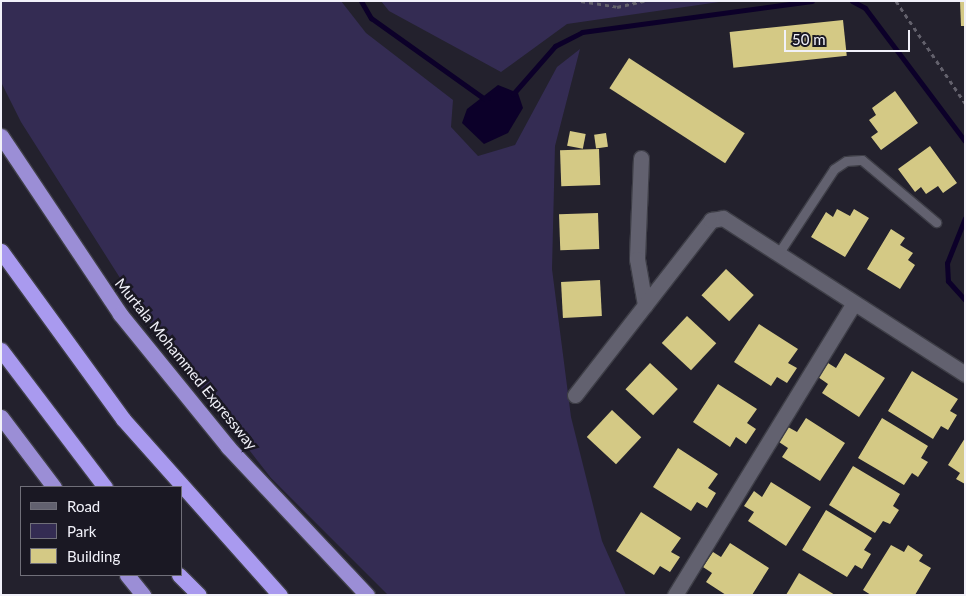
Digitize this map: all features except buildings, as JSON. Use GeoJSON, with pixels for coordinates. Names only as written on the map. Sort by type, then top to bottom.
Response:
{"type":"FeatureCollection","features":[{"type":"Feature","properties":{"kind":"highway","name":"Murtala Mohammed Expressway"},"geometry":{"type":"LineString","coordinates":[[1,136],[120,314],[228,446],[366,595]]}},
{"type":"Feature","properties":{"kind":"highway"},"geometry":{"type":"LineString","coordinates":[[1,251],[123,419],[280,595]]}},
{"type":"Feature","properties":{"kind":"highway"},"geometry":{"type":"LineString","coordinates":[[1,350],[104,486]]}},
{"type":"Feature","properties":{"kind":"highway"},"geometry":{"type":"LineString","coordinates":[[1,417],[53,486]]}},
{"type":"Feature","properties":{"kind":"highway"},"geometry":{"type":"LineString","coordinates":[[128,576],[144,595]]}},
{"type":"Feature","properties":{"kind":"highway"},"geometry":{"type":"LineString","coordinates":[[180,576],[199,595]]}},
{"type":"Feature","properties":{"kind":"street"},"geometry":{"type":"LineString","coordinates":[[641,158],[637,259],[645,305]]}},
{"type":"Feature","properties":{"kind":"street"},"geometry":{"type":"LineString","coordinates":[[575,395],[711,220],[723,218],[965,374]]}},
{"type":"Feature","properties":{"kind":"street"},"geometry":{"type":"LineString","coordinates":[[675,595],[854,303]]}},
{"type":"Feature","properties":{"kind":"lane"},"geometry":{"type":"LineString","coordinates":[[778,254],[834,169],[846,161],[862,160],[936,222]]}},
{"type":"Feature","properties":{"kind":"path"},"geometry":{"type":"LineString","coordinates":[[580,1],[617,6],[644,1]]}},
{"type":"Feature","properties":{"kind":"path"},"geometry":{"type":"LineString","coordinates":[[896,1],[965,103]]}},
{"type":"Feature","properties":{"kind":"green space"},"geometry":{"type":"Polygon","coordinates":[[[1,1],[341,1],[366,33],[453,100],[451,127],[478,156],[515,145],[557,67],[580,49],[555,146],[552,269],[571,417],[602,541],[626,595],[388,595],[271,478],[141,311],[21,122],[1,82],[1,1]]]}},
{"type":"Feature","properties":{"kind":"green space"},"geometry":{"type":"Polygon","coordinates":[[[381,1],[726,1],[567,24],[501,72],[389,11],[381,1]]]}},
{"type":"Feature","properties":{"kind":"shaded area"},"geometry":{"type":"Polygon","coordinates":[[[498,85],[518,93],[523,108],[508,133],[484,144],[462,123],[467,109],[498,85]]]}},
{"type":"Feature","properties":{"kind":"waterway"},"geometry":{"type":"LineString","coordinates":[[361,1],[371,18],[483,98],[488,98]]}},
{"type":"Feature","properties":{"kind":"waterway"},"geometry":{"type":"LineString","coordinates":[[513,94],[555,46],[582,32],[812,1]]}},
{"type":"Feature","properties":{"kind":"waterway"},"geometry":{"type":"LineString","coordinates":[[852,1],[865,8],[965,141]]}},
{"type":"Feature","properties":{"kind":"waterway"},"geometry":{"type":"LineString","coordinates":[[965,218],[947,263],[948,281],[965,300]]}}]}
